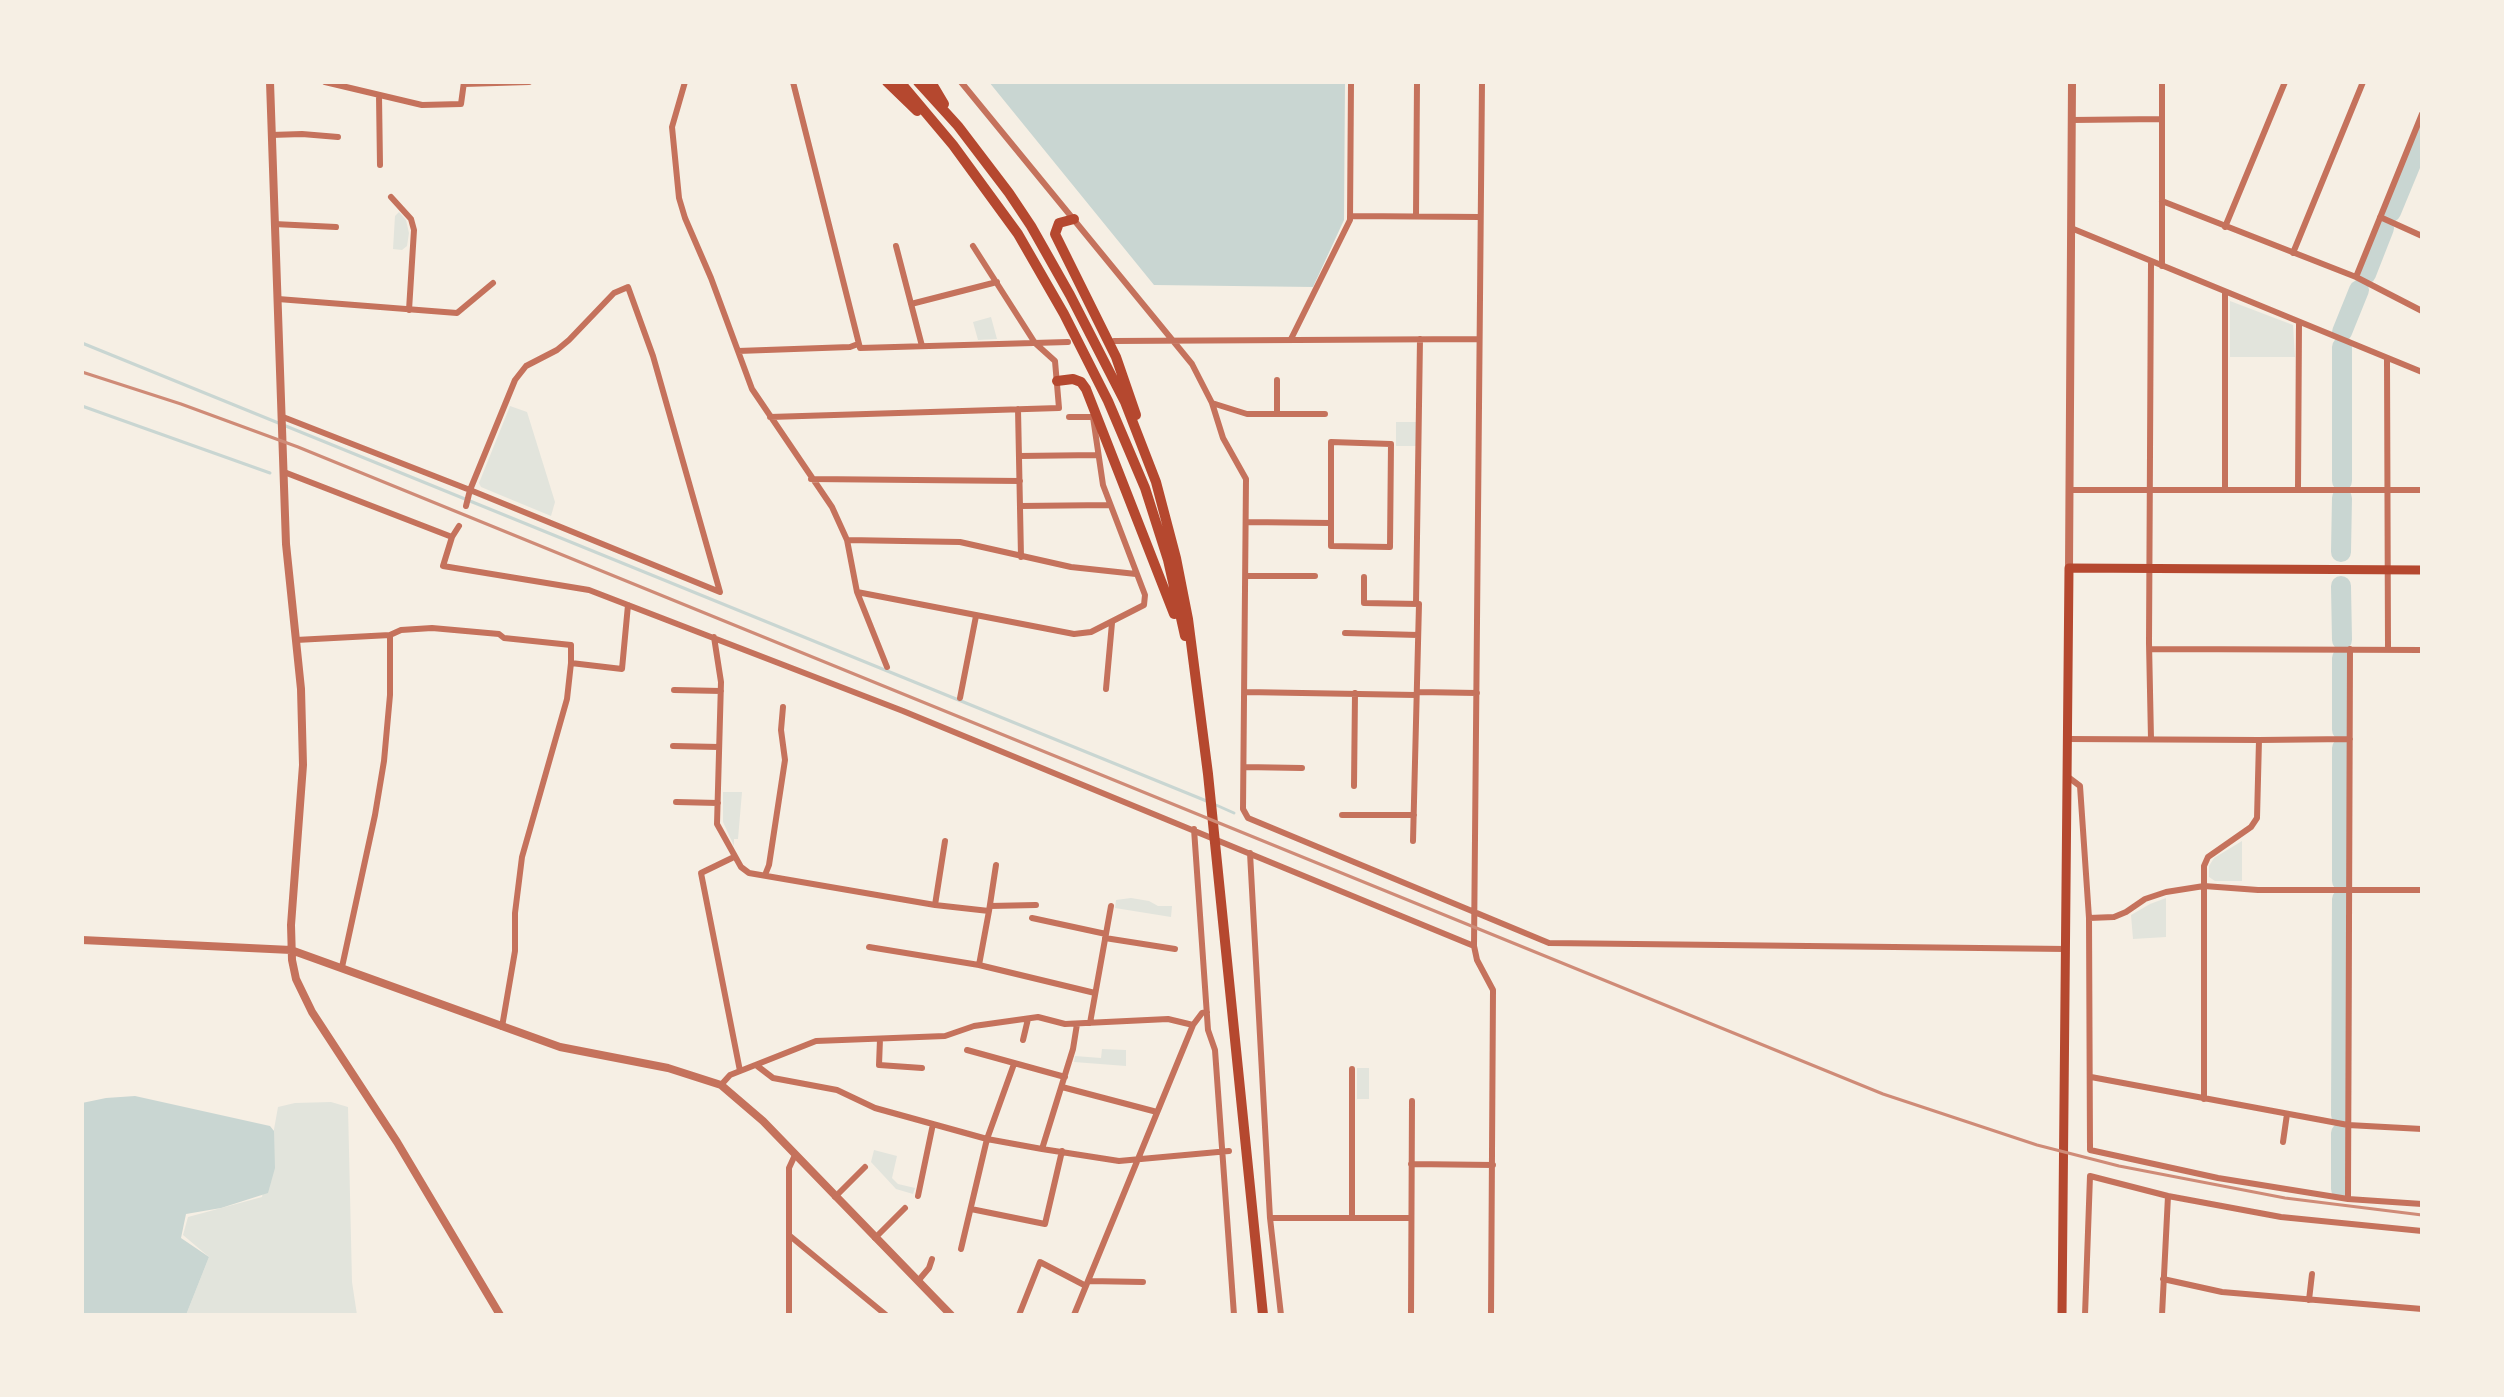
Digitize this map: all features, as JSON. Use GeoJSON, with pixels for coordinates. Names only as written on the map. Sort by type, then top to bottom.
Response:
{"type":"FeatureCollection","features":[{"type":"Feature","properties":{"kind":"highway"},"geometry":{"type":"LineString","coordinates":[[887,82],[953,145]]}},
{"type":"Feature","properties":{"kind":"highway"},"geometry":{"type":"LineString","coordinates":[[900,82],[953,145],[1018,234],[1108,401],[1145,488],[1168,560],[1198,700]]}},
{"type":"Feature","properties":{"kind":"highway"},"geometry":{"type":"LineString","coordinates":[[918,82],[958,126],[1009,193],[1055,268],[1125,402],[1148,463]]}},
{"type":"Feature","properties":{"kind":"highway"},"geometry":{"type":"LineString","coordinates":[[931,82],[958,126]]}},
{"type":"Feature","properties":{"kind":"highway"},"geometry":{"type":"LineString","coordinates":[[1074,219],[1059,223],[1055,234],[1116,357],[1132,402],[1176,558],[1188,619],[1217,852],[1263,1315]]}},
{"type":"Feature","properties":{"kind":"highway"},"geometry":{"type":"LineString","coordinates":[[1057,381],[1073,379],[1081,382],[1086,389],[1187,645]]}},
{"type":"Feature","properties":{"kind":"main road"},"geometry":{"type":"LineString","coordinates":[[2062,1315],[2069,568],[2422,570]]}},
{"type":"Feature","properties":{"kind":"street"},"geometry":{"type":"LineString","coordinates":[[270,82],[286,544],[301,689],[303,765],[291,950],[296,979],[312,1012],[397,1142],[500,1315]]}},
{"type":"Feature","properties":{"kind":"street"},"geometry":{"type":"LineString","coordinates":[[325,82],[422,105],[461,104],[464,83],[529,82]]}},
{"type":"Feature","properties":{"kind":"street"},"geometry":{"type":"LineString","coordinates":[[685,82],[672,127],[679,198],[752,389],[832,507],[847,540],[857,592],[887,667]]}},
{"type":"Feature","properties":{"kind":"street"},"geometry":{"type":"LineString","coordinates":[[793,82],[860,348],[1068,342]]}},
{"type":"Feature","properties":{"kind":"street"},"geometry":{"type":"LineString","coordinates":[[961,82],[1192,364],[1212,403],[1223,438],[1246,479],[1243,809],[1248,818],[1549,943],[2066,949]]}},
{"type":"Feature","properties":{"kind":"street"},"geometry":{"type":"LineString","coordinates":[[1291,339],[1350,216],[1351,82]]}},
{"type":"Feature","properties":{"kind":"street"},"geometry":{"type":"LineString","coordinates":[[1416,216],[1417,82]]}},
{"type":"Feature","properties":{"kind":"street"},"geometry":{"type":"LineString","coordinates":[[1482,82],[1474,946],[1477,960],[1493,990],[1491,1315]]}},
{"type":"Feature","properties":{"kind":"street"},"geometry":{"type":"LineString","coordinates":[[2069,568],[2072,82]]}},
{"type":"Feature","properties":{"kind":"street"},"geometry":{"type":"LineString","coordinates":[[2162,82],[2162,266]]}},
{"type":"Feature","properties":{"kind":"street"},"geometry":{"type":"LineString","coordinates":[[2225,227],[2285,82]]}},
{"type":"Feature","properties":{"kind":"street"},"geometry":{"type":"LineString","coordinates":[[2293,253],[2363,82]]}},
{"type":"Feature","properties":{"kind":"street"},"geometry":{"type":"LineString","coordinates":[[379,96],[380,165]]}},
{"type":"Feature","properties":{"kind":"street"},"geometry":{"type":"LineString","coordinates":[[2356,277],[2422,114]]}},
{"type":"Feature","properties":{"kind":"street"},"geometry":{"type":"LineString","coordinates":[[2072,120],[2162,119]]}},
{"type":"Feature","properties":{"kind":"street"},"geometry":{"type":"LineString","coordinates":[[271,135],[338,137]]}},
{"type":"Feature","properties":{"kind":"street"},"geometry":{"type":"LineString","coordinates":[[391,197],[411,219],[414,230],[409,310]]}},
{"type":"Feature","properties":{"kind":"street"},"geometry":{"type":"LineString","coordinates":[[2162,201],[2356,277],[2422,311]]}},
{"type":"Feature","properties":{"kind":"street"},"geometry":{"type":"LineString","coordinates":[[1350,216],[1480,217]]}},
{"type":"Feature","properties":{"kind":"street"},"geometry":{"type":"LineString","coordinates":[[2380,217],[2422,236]]}},
{"type":"Feature","properties":{"kind":"street"},"geometry":{"type":"LineString","coordinates":[[274,224],[336,227]]}},
{"type":"Feature","properties":{"kind":"street"},"geometry":{"type":"LineString","coordinates":[[2071,228],[2422,372]]}},
{"type":"Feature","properties":{"kind":"street"},"geometry":{"type":"LineString","coordinates":[[896,246],[922,346]]}},
{"type":"Feature","properties":{"kind":"street"},"geometry":{"type":"LineString","coordinates":[[770,417],[1059,408],[1055,361],[1035,343],[973,246]]}},
{"type":"Feature","properties":{"kind":"street"},"geometry":{"type":"LineString","coordinates":[[2151,262],[2151,739]]}},
{"type":"Feature","properties":{"kind":"street"},"geometry":{"type":"LineString","coordinates":[[911,304],[997,282]]}},
{"type":"Feature","properties":{"kind":"street"},"geometry":{"type":"LineString","coordinates":[[278,299],[457,313],[493,283]]}},
{"type":"Feature","properties":{"kind":"street"},"geometry":{"type":"LineString","coordinates":[[283,422],[470,493],[720,592],[653,356],[628,287],[614,293],[569,340],[526,366],[515,380],[470,493],[466,505]]}},
{"type":"Feature","properties":{"kind":"street"},"geometry":{"type":"LineString","coordinates":[[2225,292],[2225,489]]}},
{"type":"Feature","properties":{"kind":"street"},"geometry":{"type":"LineString","coordinates":[[2298,489],[2299,322]]}},
{"type":"Feature","properties":{"kind":"street"},"geometry":{"type":"LineString","coordinates":[[1416,604],[1420,339]]}},
{"type":"Feature","properties":{"kind":"street"},"geometry":{"type":"LineString","coordinates":[[1114,341],[1479,339]]}},
{"type":"Feature","properties":{"kind":"street"},"geometry":{"type":"LineString","coordinates":[[738,351],[850,347],[858,344]]}},
{"type":"Feature","properties":{"kind":"street"},"geometry":{"type":"LineString","coordinates":[[2387,358],[2388,649]]}},
{"type":"Feature","properties":{"kind":"street"},"geometry":{"type":"LineString","coordinates":[[1277,380],[1277,414]]}},
{"type":"Feature","properties":{"kind":"street"},"geometry":{"type":"LineString","coordinates":[[1212,403],[1247,414],[1325,414]]}},
{"type":"Feature","properties":{"kind":"street"},"geometry":{"type":"LineString","coordinates":[[1018,409],[1021,557]]}},
{"type":"Feature","properties":{"kind":"street"},"geometry":{"type":"LineString","coordinates":[[857,592],[1074,634],[1091,632],[1144,605],[1145,595],[1103,485],[1093,417],[1069,417]]}},
{"type":"Feature","properties":{"kind":"street"},"geometry":{"type":"LineString","coordinates":[[1331,442],[1391,444],[1390,547],[1331,546],[1331,523],[1331,442]]}},
{"type":"Feature","properties":{"kind":"street"},"geometry":{"type":"LineString","coordinates":[[1019,456],[1098,455]]}},
{"type":"Feature","properties":{"kind":"street"},"geometry":{"type":"LineString","coordinates":[[284,472],[452,537]]}},
{"type":"Feature","properties":{"kind":"street"},"geometry":{"type":"LineString","coordinates":[[811,479],[1020,481]]}},
{"type":"Feature","properties":{"kind":"street"},"geometry":{"type":"LineString","coordinates":[[2069,490],[2422,490]]}},
{"type":"Feature","properties":{"kind":"street"},"geometry":{"type":"LineString","coordinates":[[1020,506],[1110,505]]}},
{"type":"Feature","properties":{"kind":"street"},"geometry":{"type":"LineString","coordinates":[[1246,522],[1331,523]]}},
{"type":"Feature","properties":{"kind":"street"},"geometry":{"type":"LineString","coordinates":[[459,526],[452,537],[443,566],[589,590],[1194,829],[1474,946]]}},
{"type":"Feature","properties":{"kind":"street"},"geometry":{"type":"LineString","coordinates":[[847,540],[960,542],[1071,567],[1136,574]]}},
{"type":"Feature","properties":{"kind":"street"},"geometry":{"type":"LineString","coordinates":[[1247,576],[1315,576]]}},
{"type":"Feature","properties":{"kind":"street"},"geometry":{"type":"LineString","coordinates":[[1364,577],[1364,603],[1419,604],[1413,841]]}},
{"type":"Feature","properties":{"kind":"street"},"geometry":{"type":"LineString","coordinates":[[571,663],[622,669],[628,605]]}},
{"type":"Feature","properties":{"kind":"street"},"geometry":{"type":"LineString","coordinates":[[960,698],[976,616]]}},
{"type":"Feature","properties":{"kind":"street"},"geometry":{"type":"LineString","coordinates":[[1106,689],[1112,623]]}},
{"type":"Feature","properties":{"kind":"street"},"geometry":{"type":"LineString","coordinates":[[296,640],[390,635],[401,630],[432,628],[571,645],[567,699],[522,857],[515,913],[515,951],[502,1027]]}},
{"type":"Feature","properties":{"kind":"street"},"geometry":{"type":"LineString","coordinates":[[1345,633],[1418,635]]}},
{"type":"Feature","properties":{"kind":"street"},"geometry":{"type":"LineString","coordinates":[[342,967],[384,761],[390,695],[390,635]]}},
{"type":"Feature","properties":{"kind":"street"},"geometry":{"type":"LineString","coordinates":[[714,637],[721,691],[717,824],[734,857],[749,873],[935,905],[990,909],[1036,905]]}},
{"type":"Feature","properties":{"kind":"street"},"geometry":{"type":"LineString","coordinates":[[2151,649],[2422,650]]}},
{"type":"Feature","properties":{"kind":"street"},"geometry":{"type":"LineString","coordinates":[[2348,1199],[2350,649]]}},
{"type":"Feature","properties":{"kind":"street"},"geometry":{"type":"LineString","coordinates":[[674,690],[721,691]]}},
{"type":"Feature","properties":{"kind":"street"},"geometry":{"type":"LineString","coordinates":[[1245,692],[1477,693]]}},
{"type":"Feature","properties":{"kind":"street"},"geometry":{"type":"LineString","coordinates":[[1354,786],[1355,693]]}},
{"type":"Feature","properties":{"kind":"street"},"geometry":{"type":"LineString","coordinates":[[765,875],[785,760],[781,730],[783,707]]}},
{"type":"Feature","properties":{"kind":"street"},"geometry":{"type":"LineString","coordinates":[[2067,739],[2350,739]]}},
{"type":"Feature","properties":{"kind":"street"},"geometry":{"type":"LineString","coordinates":[[2204,1099],[2204,866],[2208,857],[2251,827],[2257,818],[2259,740]]}},
{"type":"Feature","properties":{"kind":"street"},"geometry":{"type":"LineString","coordinates":[[673,746],[719,747]]}},
{"type":"Feature","properties":{"kind":"street"},"geometry":{"type":"LineString","coordinates":[[1244,767],[1302,768]]}},
{"type":"Feature","properties":{"kind":"street"},"geometry":{"type":"LineString","coordinates":[[2066,776],[2080,786],[2089,918],[2090,1150],[2218,1178],[2348,1199],[2422,1204]]}},
{"type":"Feature","properties":{"kind":"street"},"geometry":{"type":"LineString","coordinates":[[676,802],[718,803]]}},
{"type":"Feature","properties":{"kind":"street"},"geometry":{"type":"LineString","coordinates":[[1342,815],[1414,815]]}},
{"type":"Feature","properties":{"kind":"street"},"geometry":{"type":"LineString","coordinates":[[1194,829],[1208,1030],[1215,1050],[1225,1151],[1234,1315]]}},
{"type":"Feature","properties":{"kind":"street"},"geometry":{"type":"LineString","coordinates":[[935,905],[945,841]]}},
{"type":"Feature","properties":{"kind":"street"},"geometry":{"type":"LineString","coordinates":[[1250,853],[1264,1148],[1281,1315]]}},
{"type":"Feature","properties":{"kind":"street"},"geometry":{"type":"LineString","coordinates":[[734,857],[701,873],[740,1071]]}},
{"type":"Feature","properties":{"kind":"street"},"geometry":{"type":"LineString","coordinates":[[979,965],[996,865]]}},
{"type":"Feature","properties":{"kind":"street"},"geometry":{"type":"LineString","coordinates":[[2089,918],[2114,917],[2145,899],[2204,886],[2258,890],[2422,890]]}},
{"type":"Feature","properties":{"kind":"street"},"geometry":{"type":"LineString","coordinates":[[1090,1023],[1111,906]]}},
{"type":"Feature","properties":{"kind":"street"},"geometry":{"type":"LineString","coordinates":[[1032,918],[1175,949]]}},
{"type":"Feature","properties":{"kind":"street"},"geometry":{"type":"LineString","coordinates":[[82,940],[291,950],[560,1047],[668,1068],[721,1085],[763,1121],[949,1314]]}},
{"type":"Feature","properties":{"kind":"street"},"geometry":{"type":"LineString","coordinates":[[869,947],[979,965],[1095,993]]}},
{"type":"Feature","properties":{"kind":"street"},"geometry":{"type":"LineString","coordinates":[[1074,1315],[1193,1025],[1202,1013],[1207,1012]]}},
{"type":"Feature","properties":{"kind":"street"},"geometry":{"type":"LineString","coordinates":[[721,1085],[730,1075],[816,1041],[945,1036],[974,1026],[1038,1017],[1077,1024],[1168,1019],[1193,1025]]}},
{"type":"Feature","properties":{"kind":"street"},"geometry":{"type":"LineString","coordinates":[[1023,1040],[1028,1019]]}},
{"type":"Feature","properties":{"kind":"street"},"geometry":{"type":"LineString","coordinates":[[1042,1149],[1065,1077],[1077,1024]]}},
{"type":"Feature","properties":{"kind":"street"},"geometry":{"type":"LineString","coordinates":[[880,1039],[879,1065],[922,1068]]}},
{"type":"Feature","properties":{"kind":"street"},"geometry":{"type":"LineString","coordinates":[[967,1050],[1065,1077]]}},
{"type":"Feature","properties":{"kind":"street"},"geometry":{"type":"LineString","coordinates":[[961,1249],[987,1139],[1014,1064]]}},
{"type":"Feature","properties":{"kind":"street"},"geometry":{"type":"LineString","coordinates":[[756,1065],[773,1078],[837,1090],[875,1108],[987,1139],[1119,1161],[1225,1151]]}},
{"type":"Feature","properties":{"kind":"street"},"geometry":{"type":"LineString","coordinates":[[1352,1069],[1352,1217]]}},
{"type":"Feature","properties":{"kind":"street"},"geometry":{"type":"LineString","coordinates":[[2091,1077],[2348,1125],[2422,1129]]}},
{"type":"Feature","properties":{"kind":"street"},"geometry":{"type":"LineString","coordinates":[[1062,1087],[1157,1112]]}},
{"type":"Feature","properties":{"kind":"street"},"geometry":{"type":"LineString","coordinates":[[1411,1315],[1412,1101]]}},
{"type":"Feature","properties":{"kind":"street"},"geometry":{"type":"LineString","coordinates":[[2283,1142],[2287,1114]]}},
{"type":"Feature","properties":{"kind":"street"},"geometry":{"type":"LineString","coordinates":[[918,1196],[933,1124]]}},
{"type":"Feature","properties":{"kind":"street"},"geometry":{"type":"LineString","coordinates":[[971,1209],[1045,1224],[1062,1151]]}},
{"type":"Feature","properties":{"kind":"street"},"geometry":{"type":"LineString","coordinates":[[789,1315],[789,1168],[795,1155]]}},
{"type":"Feature","properties":{"kind":"street"},"geometry":{"type":"LineString","coordinates":[[1411,1164],[1493,1165]]}},
{"type":"Feature","properties":{"kind":"street"},"geometry":{"type":"LineString","coordinates":[[835,1197],[865,1167]]}},
{"type":"Feature","properties":{"kind":"street"},"geometry":{"type":"LineString","coordinates":[[2085,1315],[2090,1176],[2168,1196],[2281,1217],[2422,1231]]}},
{"type":"Feature","properties":{"kind":"street"},"geometry":{"type":"LineString","coordinates":[[2162,1315],[2168,1196]]}},
{"type":"Feature","properties":{"kind":"street"},"geometry":{"type":"LineString","coordinates":[[875,1238],[905,1208]]}},
{"type":"Feature","properties":{"kind":"street"},"geometry":{"type":"LineString","coordinates":[[1270,1218],[1410,1218]]}},
{"type":"Feature","properties":{"kind":"street"},"geometry":{"type":"LineString","coordinates":[[790,1236],[886,1315]]}},
{"type":"Feature","properties":{"kind":"street"},"geometry":{"type":"LineString","coordinates":[[918,1281],[932,1259]]}},
{"type":"Feature","properties":{"kind":"street"},"geometry":{"type":"LineString","coordinates":[[1019,1315],[1040,1262],[1088,1283],[1143,1282]]}},
{"type":"Feature","properties":{"kind":"street"},"geometry":{"type":"LineString","coordinates":[[2309,1300],[2312,1274]]}},
{"type":"Feature","properties":{"kind":"street"},"geometry":{"type":"LineString","coordinates":[[2163,1279],[2222,1292],[2422,1309]]}},
{"type":"Feature","properties":{"kind":"shaded area"},"geometry":{"type":"Polygon","coordinates":[[[989,82],[1345,82],[1344,220],[1313,287],[1154,285],[989,82]]]}},
{"type":"Feature","properties":{"kind":"shaded area"},"geometry":{"type":"Polygon","coordinates":[[[399,212],[406,220],[409,233],[407,246],[402,250],[393,249],[395,216],[399,212]]]}},
{"type":"Feature","properties":{"kind":"shaded area"},"geometry":{"type":"Polygon","coordinates":[[[2230,301],[2293,325],[2295,357],[2230,357],[2230,301]]]}},
{"type":"Feature","properties":{"kind":"shaded area"},"geometry":{"type":"Polygon","coordinates":[[[991,317],[997,339],[978,340],[973,322],[991,317]]]}},
{"type":"Feature","properties":{"kind":"shaded area"},"geometry":{"type":"Polygon","coordinates":[[[510,406],[527,412],[555,502],[551,516],[481,487],[479,483],[510,406]]]}},
{"type":"Feature","properties":{"kind":"shaded area"},"geometry":{"type":"Polygon","coordinates":[[[1396,422],[1417,422],[1416,446],[1396,446],[1396,422]]]}},
{"type":"Feature","properties":{"kind":"shaded area"},"geometry":{"type":"Polygon","coordinates":[[[723,792],[742,792],[738,839],[734,839],[734,846],[723,822],[723,792]]]}},
{"type":"Feature","properties":{"kind":"shaded area"},"geometry":{"type":"Polygon","coordinates":[[[2242,841],[2242,881],[2215,881],[2209,877],[2209,866],[2214,858],[2242,841]]]}},
{"type":"Feature","properties":{"kind":"shaded area"},"geometry":{"type":"Polygon","coordinates":[[[1131,898],[1158,906],[1172,906],[1171,917],[1115,908],[1116,900],[1131,898]]]}},
{"type":"Feature","properties":{"kind":"shaded area"},"geometry":{"type":"Polygon","coordinates":[[[2166,898],[2166,937],[2133,939],[2131,915],[2166,898]]]}},
{"type":"Feature","properties":{"kind":"shaded area"},"geometry":{"type":"Polygon","coordinates":[[[1102,1049],[1126,1050],[1126,1066],[1074,1062],[1075,1056],[1101,1058],[1102,1049]]]}},
{"type":"Feature","properties":{"kind":"shaded area"},"geometry":{"type":"Polygon","coordinates":[[[1357,1068],[1369,1068],[1369,1099],[1357,1099],[1357,1068]]]}},
{"type":"Feature","properties":{"kind":"shaded area"},"geometry":{"type":"Polygon","coordinates":[[[135,1096],[270,1126],[274,1131],[275,1168],[268,1193],[221,1208],[186,1214],[181,1238],[209,1257],[186,1315],[82,1315],[82,1103],[135,1096]]]}},
{"type":"Feature","properties":{"kind":"shaded area"},"geometry":{"type":"Polygon","coordinates":[[[331,1102],[348,1107],[352,1282],[357,1315],[186,1315],[209,1257],[183,1235],[188,1217],[262,1197],[278,1107],[331,1102]]]}},
{"type":"Feature","properties":{"kind":"shaded area"},"geometry":{"type":"Polygon","coordinates":[[[874,1150],[897,1156],[892,1178],[898,1184],[915,1188],[913,1194],[896,1189],[871,1162],[874,1150]]]}},
{"type":"Feature","properties":{"kind":"waterway"},"geometry":{"type":"LineString","coordinates":[[2391,212],[2422,137]]}},
{"type":"Feature","properties":{"kind":"waterway"},"geometry":{"type":"LineString","coordinates":[[2366,274],[2384,228]]}},
{"type":"Feature","properties":{"kind":"waterway"},"geometry":{"type":"LineString","coordinates":[[2342,332],[2359,290]]}},
{"type":"Feature","properties":{"kind":"waterway"},"geometry":{"type":"LineString","coordinates":[[82,343],[1209,802]]}},
{"type":"Feature","properties":{"kind":"waterway"},"geometry":{"type":"LineString","coordinates":[[2342,347],[2342,481]]}},
{"type":"Feature","properties":{"kind":"waterway"},"geometry":{"type":"LineString","coordinates":[[82,406],[270,473]]}},
{"type":"Feature","properties":{"kind":"waterway"},"geometry":{"type":"LineString","coordinates":[[2341,552],[2342,498]]}},
{"type":"Feature","properties":{"kind":"waterway"},"geometry":{"type":"LineString","coordinates":[[2341,586],[2342,640]]}},
{"type":"Feature","properties":{"kind":"waterway"},"geometry":{"type":"LineString","coordinates":[[2342,658],[2342,730]]}},
{"type":"Feature","properties":{"kind":"waterway"},"geometry":{"type":"LineString","coordinates":[[2342,748],[2342,881]]}},
{"type":"Feature","properties":{"kind":"waterway"},"geometry":{"type":"LineString","coordinates":[[1216,805],[1234,813]]}},
{"type":"Feature","properties":{"kind":"waterway"},"geometry":{"type":"LineString","coordinates":[[2341,1115],[2342,899]]}},
{"type":"Feature","properties":{"kind":"waterway"},"geometry":{"type":"LineString","coordinates":[[2341,1133],[2341,1189]]}},
{"type":"Feature","properties":{"kind":"railway"},"geometry":{"type":"LineString","coordinates":[[82,372],[298,447],[1883,1094],[2037,1145],[2119,1166],[2285,1198],[2422,1215]]}}]}
